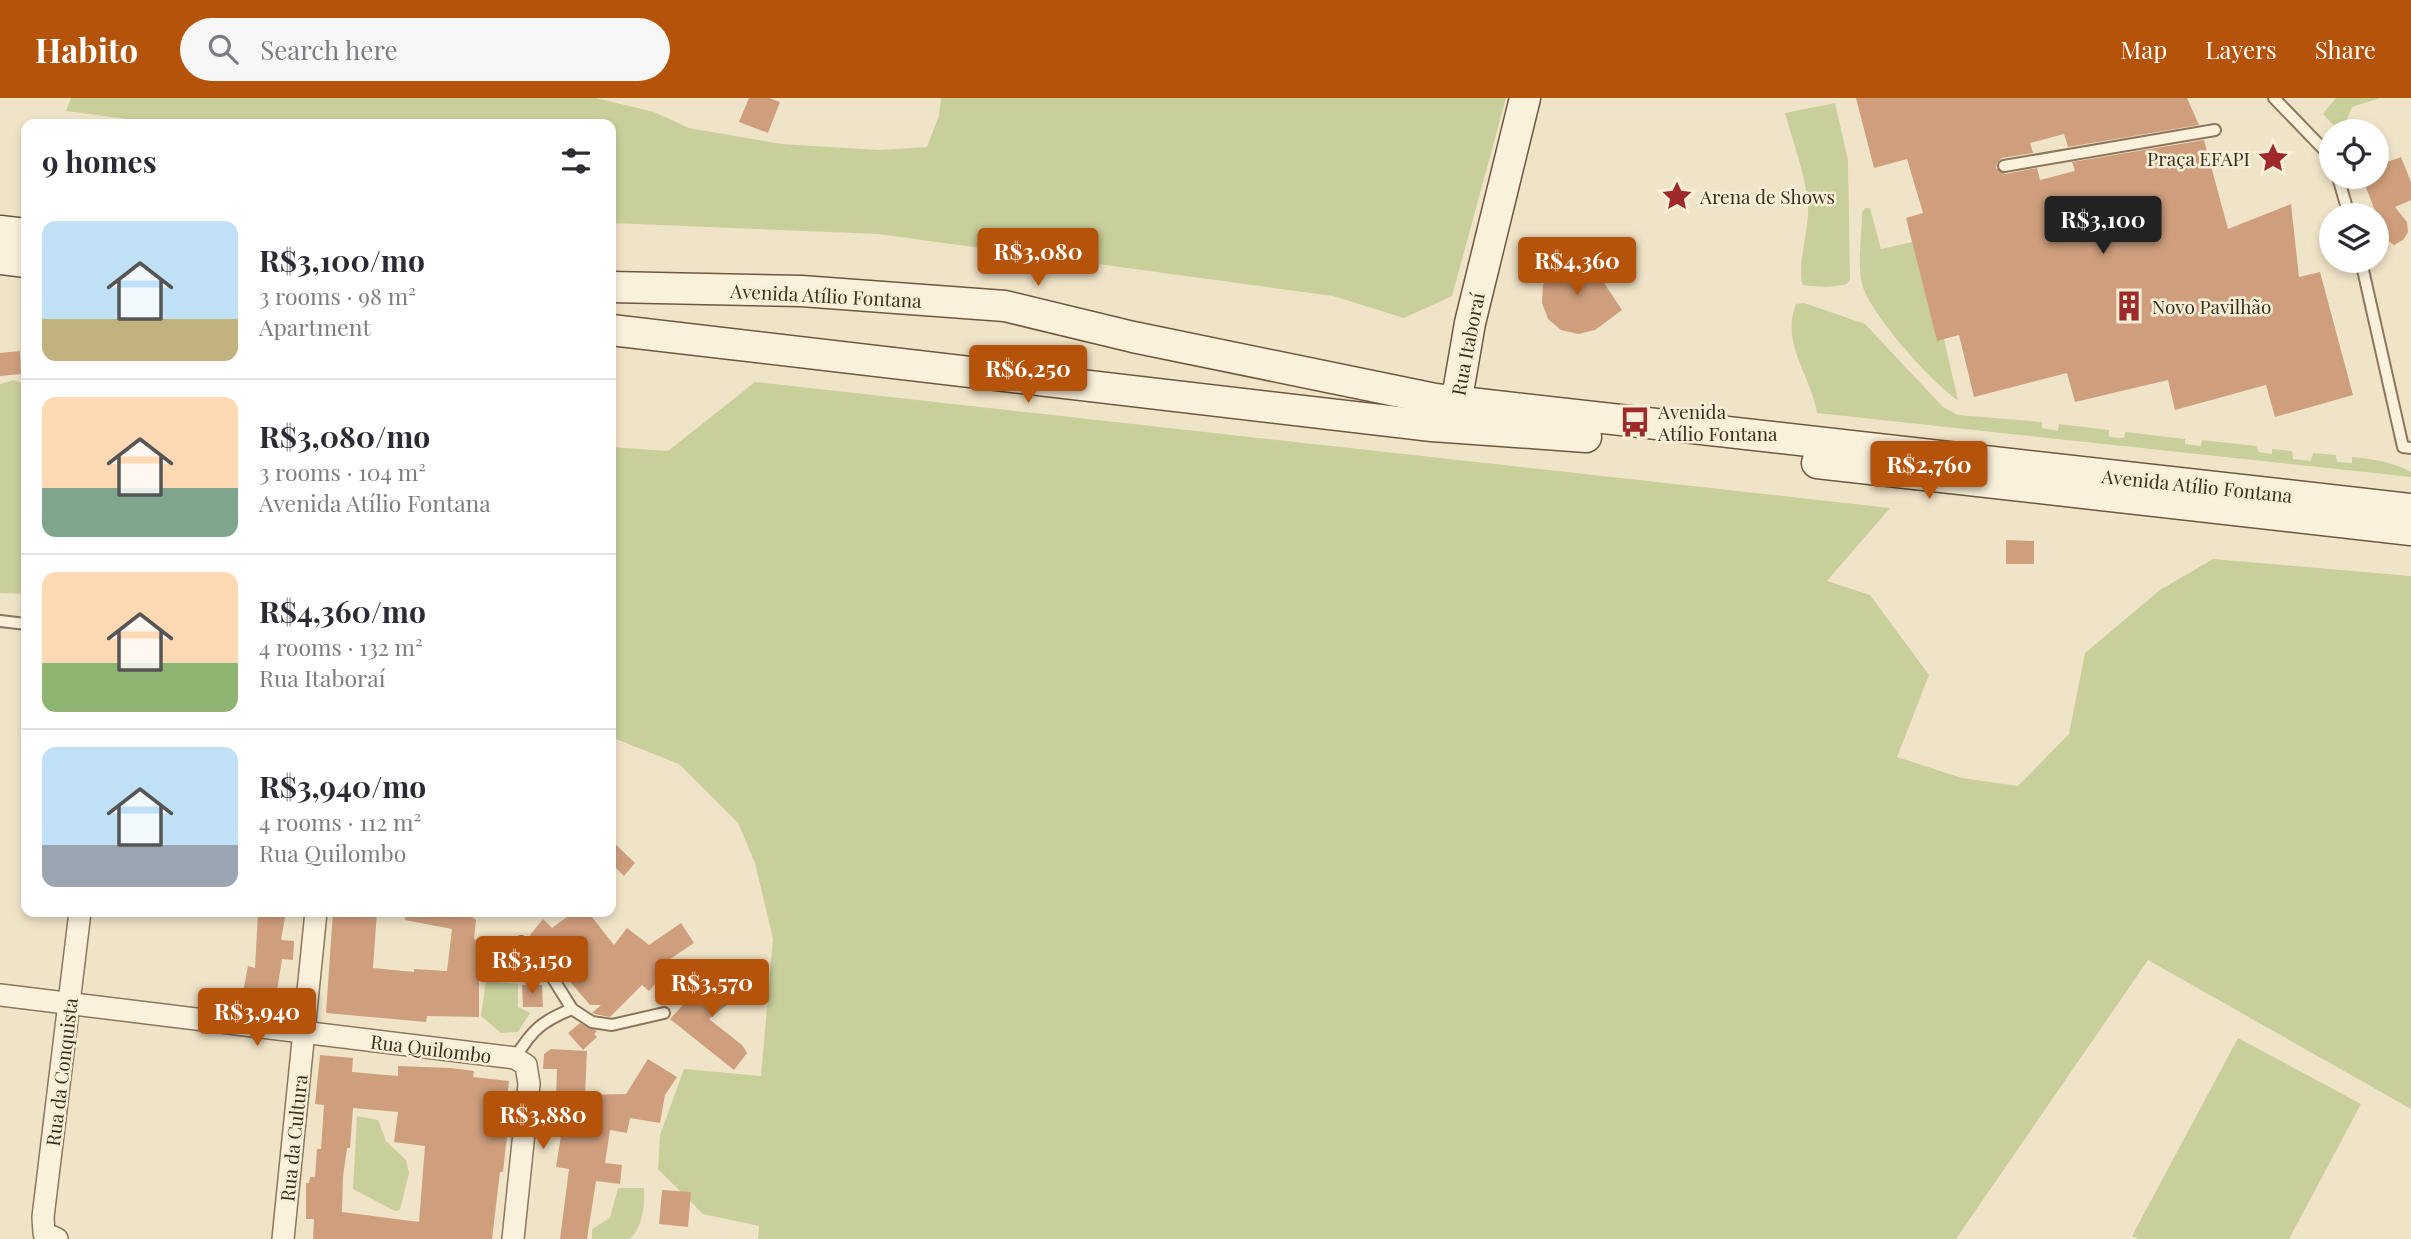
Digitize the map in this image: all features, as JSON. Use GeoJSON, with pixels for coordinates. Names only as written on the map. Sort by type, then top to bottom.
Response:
{"type":"FeatureCollection","features":[{"type":"Feature","properties":{"kind":"main road","name":"Rua Itaboraí"},"geometry":{"type":"LineString","coordinates":[[1454,414],[1470,323],[1525,98]]}},
{"type":"Feature","properties":{"kind":"main road"},"geometry":{"type":"LineString","coordinates":[[0,230],[21,233]]}},
{"type":"Feature","properties":{"kind":"main road"},"geometry":{"type":"LineString","coordinates":[[0,259],[21,261]]}},
{"type":"Feature","properties":{"kind":"main road","name":"Avenida Atílio Fontana"},"geometry":{"type":"LineString","coordinates":[[616,287],[801,291],[1006,306],[1146,340],[1435,399],[1454,414],[1552,433],[2411,530]]}},
{"type":"Feature","properties":{"kind":"main road","name":"Avenida Atílio Fontana"},"geometry":{"type":"LineString","coordinates":[[616,330],[2411,509]]}},
{"type":"Feature","properties":{"kind":"street","name":"Rua da Conquista"},"geometry":{"type":"LineString","coordinates":[[51,1236],[43,1217],[79,917]]}},
{"type":"Feature","properties":{"kind":"street","name":"Rua da Cultura"},"geometry":{"type":"LineString","coordinates":[[283,1239],[315,917]]}},
{"type":"Feature","properties":{"kind":"street","name":"Rua Quilombo"},"geometry":{"type":"LineString","coordinates":[[0,995],[521,1061]]}},
{"type":"Feature","properties":{"kind":"street"},"geometry":{"type":"LineString","coordinates":[[513,1239],[529,1084],[521,1061]]}},
{"type":"Feature","properties":{"kind":"lane"},"geometry":{"type":"LineString","coordinates":[[2274,98],[2319,145]]}},
{"type":"Feature","properties":{"kind":"lane"},"geometry":{"type":"LineString","coordinates":[[2004,166],[2215,130]]}},
{"type":"Feature","properties":{"kind":"lane"},"geometry":{"type":"LineString","coordinates":[[2364,273],[2403,447],[2411,448]]}},
{"type":"Feature","properties":{"kind":"lane"},"geometry":{"type":"LineString","coordinates":[[0,621],[21,623]]}},
{"type":"Feature","properties":{"kind":"lane"},"geometry":{"type":"LineString","coordinates":[[521,942],[549,972],[572,1009],[592,1022],[612,1025],[664,1013]]}},
{"type":"Feature","properties":{"kind":"lane"},"geometry":{"type":"LineString","coordinates":[[521,1061],[528,1037],[547,1019],[572,1009]]}},
{"type":"Feature","properties":{"kind":"green space"},"geometry":{"type":"Polygon","coordinates":[[[71,98],[596,98],[654,112],[689,128],[781,144],[879,150],[927,147],[939,115],[941,98],[1506,98],[1452,296],[1404,318],[1333,296],[878,234],[616,223],[616,119],[126,119],[66,111],[71,98]]]}},
{"type":"Feature","properties":{"kind":"green space"},"geometry":{"type":"Polygon","coordinates":[[[2336,98],[2380,98],[2352,107],[2347,119],[2328,119],[2323,114],[2336,98]]]}},
{"type":"Feature","properties":{"kind":"green space"},"geometry":{"type":"Polygon","coordinates":[[[1835,103],[1848,160],[1850,279],[1847,284],[1836,286],[1803,285],[1801,268],[1808,204],[1802,169],[1785,113],[1835,103]]]}},
{"type":"Feature","properties":{"kind":"green space"},"geometry":{"type":"Polygon","coordinates":[[[1865,208],[1870,208],[1881,249],[1912,242],[1937,340],[1944,339],[1958,400],[1933,379],[1903,347],[1867,296],[1860,267],[1862,213],[1865,208]]]}},
{"type":"Feature","properties":{"kind":"green space"},"geometry":{"type":"Polygon","coordinates":[[[1804,303],[1865,324],[1943,407],[1958,415],[2042,422],[2042,428],[2058,431],[2059,424],[2109,430],[2109,437],[2124,438],[2125,432],[2185,439],[2185,444],[2201,446],[2202,440],[2256,446],[2259,452],[2272,454],[2272,449],[2292,451],[2293,459],[2311,461],[2313,453],[2336,455],[2337,462],[2352,463],[2352,457],[2368,459],[2390,463],[2411,472],[2411,477],[1817,413],[1792,333],[1796,304],[1804,303]]]}},
{"type":"Feature","properties":{"kind":"green space"},"geometry":{"type":"Polygon","coordinates":[[[14,380],[21,383],[21,594],[0,593],[0,384],[14,380]]]}},
{"type":"Feature","properties":{"kind":"green space"},"geometry":{"type":"Polygon","coordinates":[[[755,382],[1890,508],[1827,581],[1870,595],[1929,675],[1897,757],[1962,778],[2018,786],[2069,734],[2085,653],[2160,590],[2213,559],[2411,576],[2411,1109],[2148,960],[1956,1239],[758,1239],[759,1226],[703,1214],[658,1169],[660,1135],[684,1069],[761,1076],[773,939],[755,863],[738,823],[679,764],[616,739],[616,447],[668,451],[755,382]]]}},
{"type":"Feature","properties":{"kind":"green space"},"geometry":{"type":"Polygon","coordinates":[[[486,981],[518,984],[518,1007],[530,1013],[518,1032],[501,1033],[481,1016],[486,981]]]}},
{"type":"Feature","properties":{"kind":"green space"},"geometry":{"type":"Polygon","coordinates":[[[2238,1038],[2361,1104],[2289,1239],[2138,1239],[2132,1236],[2238,1038]]]}},
{"type":"Feature","properties":{"kind":"green space"},"geometry":{"type":"Polygon","coordinates":[[[357,1116],[378,1120],[386,1141],[406,1160],[409,1173],[400,1210],[395,1211],[353,1189],[357,1116]]]}},
{"type":"Feature","properties":{"kind":"green space"},"geometry":{"type":"Polygon","coordinates":[[[618,1188],[644,1188],[638,1228],[630,1239],[592,1239],[592,1229],[610,1218],[618,1188]]]}},
{"type":"Feature","properties":{"kind":"building"},"geometry":{"type":"Polygon","coordinates":[[[749,98],[769,98],[780,102],[768,133],[739,122],[749,98]]]}},
{"type":"Feature","properties":{"kind":"building","name":"Novo Pavilhão"},"geometry":{"type":"Polygon","coordinates":[[[1856,98],[2187,98],[2199,125],[2068,147],[2064,134],[2030,143],[2033,153],[2002,158],[1996,168],[2005,174],[2037,168],[2040,180],[2075,171],[2072,162],[2204,140],[2228,229],[2291,204],[2299,277],[2320,273],[2353,395],[2275,417],[2266,385],[2175,410],[2168,380],[2075,402],[2067,373],[1974,397],[1959,335],[1937,341],[1906,218],[1923,213],[1907,159],[1874,168],[1856,98]]]}},
{"type":"Feature","properties":{"kind":"building"},"geometry":{"type":"Polygon","coordinates":[[[2401,157],[2411,182],[2411,200],[2395,207],[2407,222],[2408,232],[2403,240],[2394,245],[2389,241],[2389,203],[2372,203],[2367,189],[2389,189],[2389,161],[2401,157]]]}},
{"type":"Feature","properties":{"kind":"building"},"geometry":{"type":"Polygon","coordinates":[[[1570,249],[1600,277],[1622,310],[1595,330],[1578,334],[1561,330],[1548,319],[1542,303],[1543,285],[1570,249]]]}},
{"type":"Feature","properties":{"kind":"building"},"geometry":{"type":"Polygon","coordinates":[[[20,351],[21,374],[0,376],[0,353],[20,351]]]}},
{"type":"Feature","properties":{"kind":"building"},"geometry":{"type":"Polygon","coordinates":[[[2006,540],[2034,541],[2034,564],[2006,564],[2006,540]]]}},
{"type":"Feature","properties":{"kind":"building"},"geometry":{"type":"Polygon","coordinates":[[[616,845],[635,863],[624,876],[616,868],[616,845]]]}},
{"type":"Feature","properties":{"kind":"building"},"geometry":{"type":"Polygon","coordinates":[[[258,917],[285,917],[281,940],[294,941],[293,960],[282,959],[275,1003],[242,997],[248,966],[255,968],[258,917]]]}},
{"type":"Feature","properties":{"kind":"building"},"geometry":{"type":"Polygon","coordinates":[[[333,917],[377,917],[373,968],[414,972],[414,969],[447,971],[452,929],[405,920],[405,917],[472,917],[476,920],[474,939],[479,940],[477,953],[507,958],[504,980],[479,976],[479,1017],[427,1016],[426,1022],[326,1013],[333,917]]]}},
{"type":"Feature","properties":{"kind":"building"},"geometry":{"type":"Polygon","coordinates":[[[567,917],[592,917],[614,945],[627,928],[649,945],[681,923],[694,943],[658,967],[665,973],[649,991],[642,985],[610,1017],[592,1013],[601,1005],[590,1005],[530,935],[543,919],[552,928],[567,917]]]}},
{"type":"Feature","properties":{"kind":"building"},"geometry":{"type":"Polygon","coordinates":[[[723,970],[742,993],[709,1019],[742,1045],[747,1053],[734,1070],[670,1019],[692,995],[723,970]]]}},
{"type":"Feature","properties":{"kind":"building"},"geometry":{"type":"Polygon","coordinates":[[[522,985],[542,985],[543,1007],[523,1007],[522,985]]]}},
{"type":"Feature","properties":{"kind":"building"},"geometry":{"type":"Polygon","coordinates":[[[580,1023],[597,1031],[594,1034],[597,1037],[583,1050],[568,1033],[580,1023]]]}},
{"type":"Feature","properties":{"kind":"building"},"geometry":{"type":"Polygon","coordinates":[[[551,1049],[587,1051],[585,1095],[626,1094],[648,1059],[677,1077],[665,1095],[660,1123],[630,1118],[627,1133],[610,1130],[605,1163],[622,1165],[620,1184],[596,1181],[587,1239],[560,1239],[569,1169],[556,1167],[563,1123],[555,1123],[557,1069],[543,1069],[544,1054],[551,1049]]]}},
{"type":"Feature","properties":{"kind":"building"},"geometry":{"type":"Polygon","coordinates":[[[320,1055],[353,1058],[352,1072],[398,1076],[398,1066],[451,1068],[474,1071],[473,1077],[509,1081],[503,1135],[507,1136],[492,1239],[313,1239],[314,1219],[306,1219],[306,1183],[309,1183],[310,1177],[315,1177],[317,1149],[321,1149],[324,1105],[315,1104],[320,1055]],[[353,1108],[350,1148],[347,1148],[343,1177],[342,1212],[419,1222],[425,1146],[394,1142],[398,1112],[353,1108]]]}},
{"type":"Feature","properties":{"kind":"building"},"geometry":{"type":"Polygon","coordinates":[[[662,1190],[691,1192],[688,1227],[659,1224],[662,1190]]]}},
{"type":"Feature","properties":{"kind":"place","name":"Praça EFAPI"},"geometry":{"type":"Point","coordinates":[2273,158]}},
{"type":"Feature","properties":{"kind":"place","name":"Arena de Shows"},"geometry":{"type":"Point","coordinates":[1677,196]}},
{"type":"Feature","properties":{"kind":"place","name":"Novo Pavilhão"},"geometry":{"type":"Point","coordinates":[2129,306]}},
{"type":"Feature","properties":{"kind":"place","name":"Avenida Atílio Fontana"},"geometry":{"type":"Point","coordinates":[1635,422]}}]}
